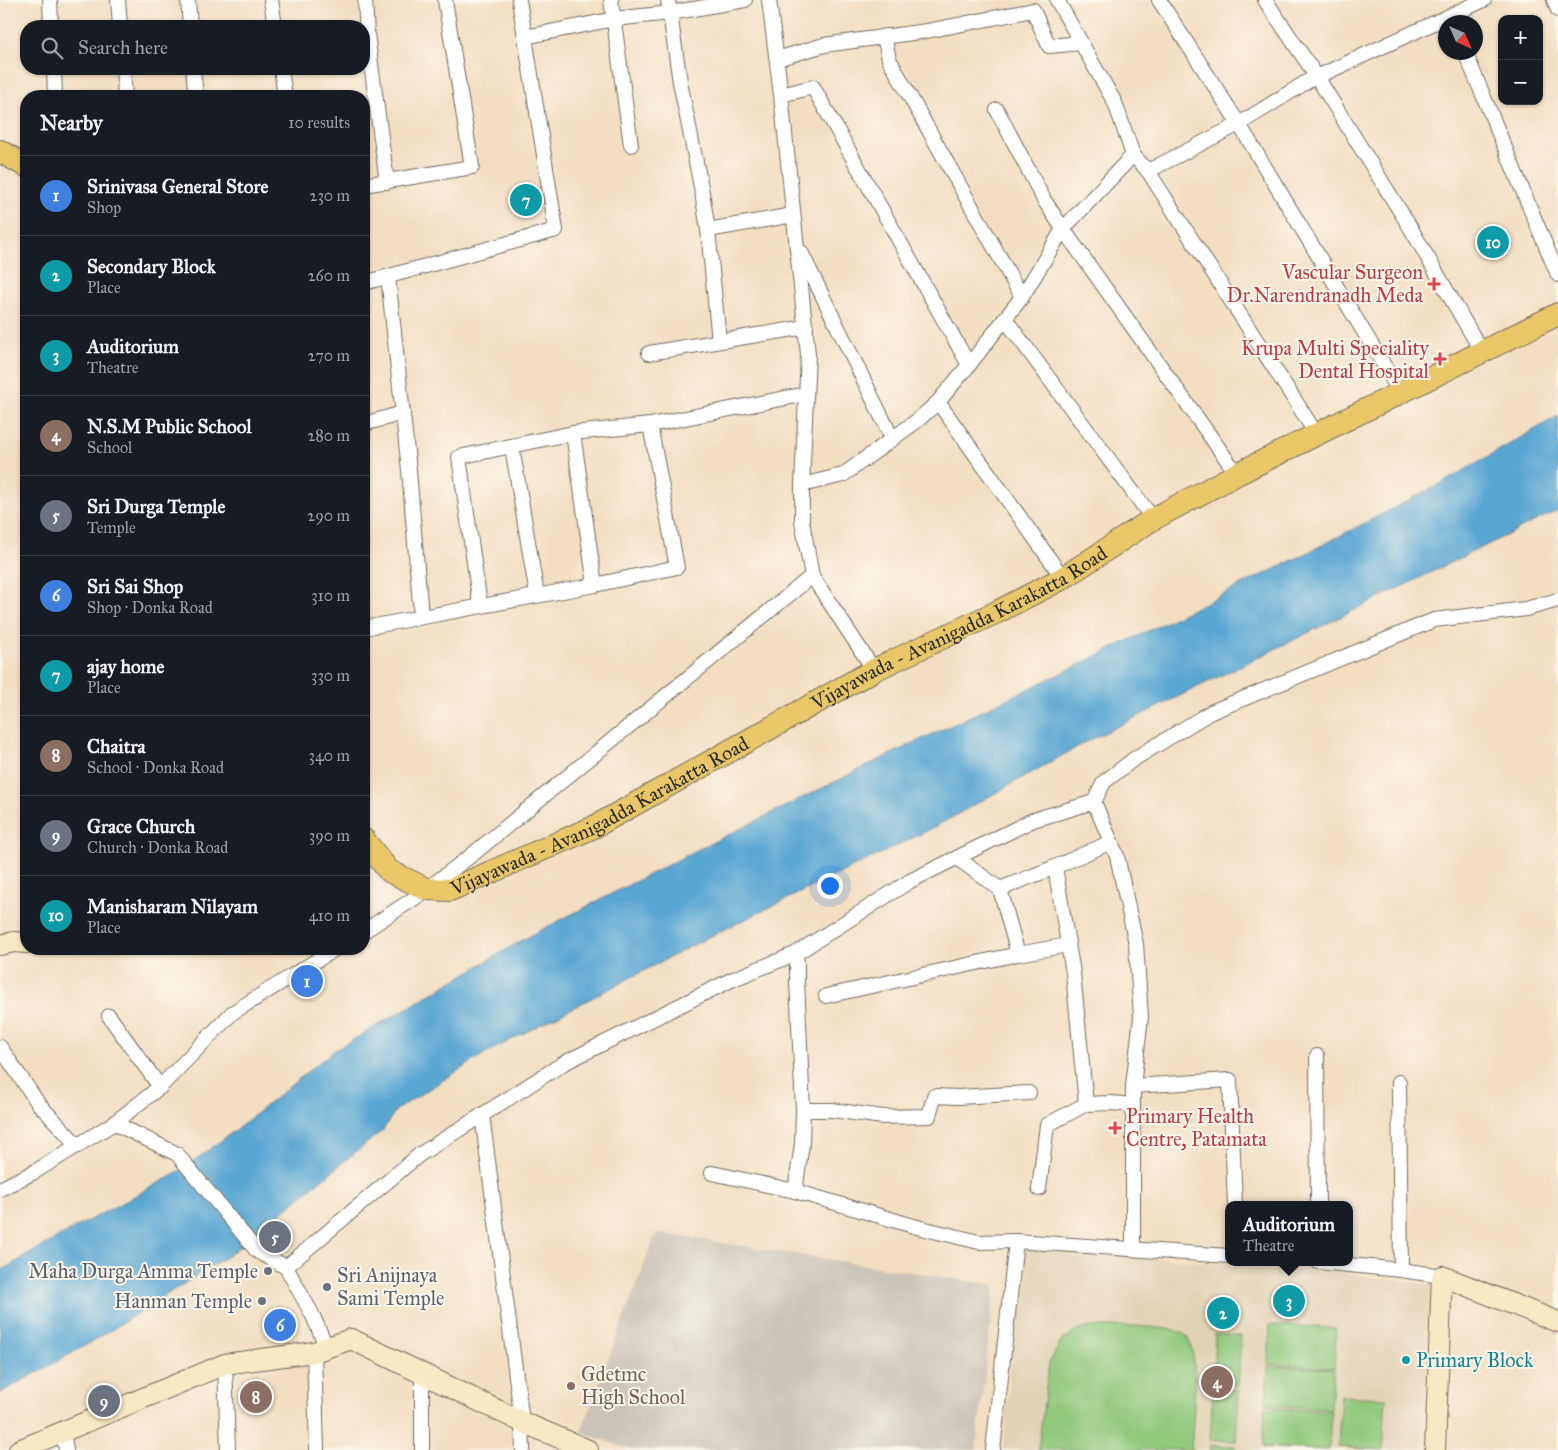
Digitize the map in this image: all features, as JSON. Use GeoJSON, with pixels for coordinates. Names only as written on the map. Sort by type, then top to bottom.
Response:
{"type":"FeatureCollection","features":[{"type":"Feature","properties":{"kind":"main road"},"geometry":{"type":"LineString","coordinates":[[0,151],[20,163]]}},
{"type":"Feature","properties":{"kind":"main road","name":"Vijayawada - Avanigadda Karakatta Road"},"geometry":{"type":"LineString","coordinates":[[370,847],[389,871],[426,889],[450,890],[594,827],[874,670],[997,612],[1063,578],[1153,519],[1237,474],[1558,314]]}},
{"type":"Feature","properties":{"kind":"street"},"geometry":{"type":"LineString","coordinates":[[50,0],[51,20]]}},
{"type":"Feature","properties":{"kind":"street"},"geometry":{"type":"LineString","coordinates":[[118,0],[120,20]]}},
{"type":"Feature","properties":{"kind":"street"},"geometry":{"type":"LineString","coordinates":[[188,0],[190,20]]}},
{"type":"Feature","properties":{"kind":"street"},"geometry":{"type":"LineString","coordinates":[[271,0],[274,20]]}},
{"type":"Feature","properties":{"kind":"street"},"geometry":{"type":"LineString","coordinates":[[365,0],[366,20]]}},
{"type":"Feature","properties":{"kind":"street"},"geometry":{"type":"LineString","coordinates":[[370,184],[472,167],[444,0]]}},
{"type":"Feature","properties":{"kind":"street"},"geometry":{"type":"LineString","coordinates":[[370,282],[556,230],[519,0]]}},
{"type":"Feature","properties":{"kind":"street"},"geometry":{"type":"LineString","coordinates":[[611,0],[631,145]]}},
{"type":"Feature","properties":{"kind":"street"},"geometry":{"type":"LineString","coordinates":[[525,36],[669,7],[745,0]]}},
{"type":"Feature","properties":{"kind":"street"},"geometry":{"type":"LineString","coordinates":[[769,0],[781,95],[808,354],[802,521],[812,576],[874,670]]}},
{"type":"Feature","properties":{"kind":"street"},"geometry":{"type":"LineString","coordinates":[[1057,0],[1115,103],[1133,155],[1148,171],[1317,435]]}},
{"type":"Feature","properties":{"kind":"street"},"geometry":{"type":"LineString","coordinates":[[1158,0],[1239,124],[1400,392]]}},
{"type":"Feature","properties":{"kind":"street"},"geometry":{"type":"LineString","coordinates":[[1265,0],[1317,77],[1410,227],[1482,352]]}},
{"type":"Feature","properties":{"kind":"street"},"geometry":{"type":"LineString","coordinates":[[1458,15],[1484,0]]}},
{"type":"Feature","properties":{"kind":"street"},"geometry":{"type":"LineString","coordinates":[[1554,0],[1558,10]]}},
{"type":"Feature","properties":{"kind":"street"},"geometry":{"type":"LineString","coordinates":[[669,7],[680,82],[708,230],[719,341]]}},
{"type":"Feature","properties":{"kind":"street"},"geometry":{"type":"LineString","coordinates":[[777,59],[824,45],[927,31],[1032,10],[1049,46],[1081,43]]}},
{"type":"Feature","properties":{"kind":"street"},"geometry":{"type":"LineString","coordinates":[[1148,171],[1239,124],[1317,77],[1438,25]]}},
{"type":"Feature","properties":{"kind":"street"},"geometry":{"type":"LineString","coordinates":[[884,36],[889,59],[1022,297]]}},
{"type":"Feature","properties":{"kind":"street"},"geometry":{"type":"LineString","coordinates":[[370,56],[387,182]]}},
{"type":"Feature","properties":{"kind":"street"},"geometry":{"type":"LineString","coordinates":[[1469,60],[1558,275]]}},
{"type":"Feature","properties":{"kind":"street"},"geometry":{"type":"LineString","coordinates":[[54,75],[55,90]]}},
{"type":"Feature","properties":{"kind":"street"},"geometry":{"type":"LineString","coordinates":[[123,75],[125,90]]}},
{"type":"Feature","properties":{"kind":"street"},"geometry":{"type":"LineString","coordinates":[[194,75],[195,90]]}},
{"type":"Feature","properties":{"kind":"street"},"geometry":{"type":"LineString","coordinates":[[282,75],[284,90]]}},
{"type":"Feature","properties":{"kind":"street"},"geometry":{"type":"LineString","coordinates":[[781,95],[813,87],[970,365]]}},
{"type":"Feature","properties":{"kind":"street"},"geometry":{"type":"LineString","coordinates":[[997,110],[1044,200],[1063,229],[1237,474]]}},
{"type":"Feature","properties":{"kind":"street"},"geometry":{"type":"LineString","coordinates":[[802,485],[843,475],[918,420],[938,402],[970,365],[1022,297],[1063,229],[1133,155]]}},
{"type":"Feature","properties":{"kind":"street"},"geometry":{"type":"LineString","coordinates":[[708,230],[793,215]]}},
{"type":"Feature","properties":{"kind":"street"},"geometry":{"type":"LineString","coordinates":[[797,242],[892,438]]}},
{"type":"Feature","properties":{"kind":"street"},"geometry":{"type":"LineString","coordinates":[[388,277],[403,413],[421,616]]}},
{"type":"Feature","properties":{"kind":"street"},"geometry":{"type":"LineString","coordinates":[[1005,319],[1153,519]]}},
{"type":"Feature","properties":{"kind":"street"},"geometry":{"type":"LineString","coordinates":[[650,353],[806,327]]}},
{"type":"Feature","properties":{"kind":"street"},"geometry":{"type":"LineString","coordinates":[[480,605],[459,457],[574,433],[650,425],[806,394]]}},
{"type":"Feature","properties":{"kind":"street"},"geometry":{"type":"LineString","coordinates":[[938,402],[1063,578]]}},
{"type":"Feature","properties":{"kind":"street"},"geometry":{"type":"LineString","coordinates":[[370,422],[403,413]]}},
{"type":"Feature","properties":{"kind":"street"},"geometry":{"type":"LineString","coordinates":[[370,627],[595,585],[677,567],[650,425]]}},
{"type":"Feature","properties":{"kind":"street"},"geometry":{"type":"LineString","coordinates":[[574,433],[595,585]]}},
{"type":"Feature","properties":{"kind":"street"},"geometry":{"type":"LineString","coordinates":[[512,447],[537,595]]}},
{"type":"Feature","properties":{"kind":"street"},"geometry":{"type":"LineString","coordinates":[[370,927],[416,898],[473,854],[812,576]]}},
{"type":"Feature","properties":{"kind":"street"},"geometry":{"type":"LineString","coordinates":[[286,1266],[419,1155],[564,1063],[731,980],[794,954],[910,881],[1033,820],[1094,802],[1104,782],[1134,759],[1211,712],[1434,620],[1526,609],[1558,600]]}},
{"type":"Feature","properties":{"kind":"street"},"geometry":{"type":"LineString","coordinates":[[1094,802],[1117,856],[1136,944],[1141,1017],[1133,1086],[1133,1249]]}},
{"type":"Feature","properties":{"kind":"street"},"geometry":{"type":"LineString","coordinates":[[1000,889],[1111,842]]}},
{"type":"Feature","properties":{"kind":"street"},"geometry":{"type":"LineString","coordinates":[[956,858],[1000,889],[1018,954]]}},
{"type":"Feature","properties":{"kind":"street"},"geometry":{"type":"LineString","coordinates":[[1055,867],[1073,973],[1086,1104]]}},
{"type":"Feature","properties":{"kind":"street"},"geometry":{"type":"LineString","coordinates":[[0,945],[20,942]]}},
{"type":"Feature","properties":{"kind":"street"},"geometry":{"type":"LineString","coordinates":[[826,996],[1018,954],[1068,945]]}},
{"type":"Feature","properties":{"kind":"street"},"geometry":{"type":"LineString","coordinates":[[794,954],[797,963],[803,1110],[802,1144],[795,1190]]}},
{"type":"Feature","properties":{"kind":"street"},"geometry":{"type":"LineString","coordinates":[[0,1189],[36,1171],[114,1122],[160,1087],[232,1014],[325,955]]}},
{"type":"Feature","properties":{"kind":"street"},"geometry":{"type":"LineString","coordinates":[[109,1016],[160,1087]]}},
{"type":"Feature","properties":{"kind":"street"},"geometry":{"type":"LineString","coordinates":[[0,1047],[38,1103],[78,1146]]}},
{"type":"Feature","properties":{"kind":"street"},"geometry":{"type":"LineString","coordinates":[[1318,1056],[1318,1201]]}},
{"type":"Feature","properties":{"kind":"street"},"geometry":{"type":"LineString","coordinates":[[1133,1086],[1230,1080],[1235,1201]]}},
{"type":"Feature","properties":{"kind":"street"},"geometry":{"type":"LineString","coordinates":[[1399,1082],[1401,1270]]}},
{"type":"Feature","properties":{"kind":"street"},"geometry":{"type":"LineString","coordinates":[[803,1110],[832,1110],[882,1117],[929,1116],[934,1096],[958,1097],[1029,1093]]}},
{"type":"Feature","properties":{"kind":"street"},"geometry":{"type":"LineString","coordinates":[[1039,1189],[1047,1126],[1086,1104],[1110,1103],[1133,1105]]}},
{"type":"Feature","properties":{"kind":"street"},"geometry":{"type":"LineString","coordinates":[[482,1115],[522,1422],[523,1450]]}},
{"type":"Feature","properties":{"kind":"street"},"geometry":{"type":"LineString","coordinates":[[114,1122],[177,1154],[257,1250],[286,1266],[312,1314],[321,1350],[317,1450]]}},
{"type":"Feature","properties":{"kind":"street"},"geometry":{"type":"LineString","coordinates":[[712,1173],[795,1190],[917,1227],[979,1242],[1016,1242],[1225,1256]]}},
{"type":"Feature","properties":{"kind":"street"},"geometry":{"type":"LineString","coordinates":[[993,1450],[1016,1242]]}},
{"type":"Feature","properties":{"kind":"street"},"geometry":{"type":"LineString","coordinates":[[1353,1265],[1442,1276],[1558,1322]]}},
{"type":"Feature","properties":{"kind":"street"},"geometry":{"type":"LineString","coordinates":[[1435,1450],[1442,1276]]}},
{"type":"Feature","properties":{"kind":"street"},"geometry":{"type":"LineString","coordinates":[[19,1450],[65,1441],[225,1364],[321,1350],[351,1339],[522,1422],[588,1450]]}},
{"type":"Feature","properties":{"kind":"street"},"geometry":{"type":"LineString","coordinates":[[225,1364],[228,1450]]}},
{"type":"Feature","properties":{"kind":"street"},"geometry":{"type":"LineString","coordinates":[[422,1373],[422,1450]]}},
{"type":"Feature","properties":{"kind":"shaded area"},"geometry":{"type":"Polygon","coordinates":[[[656,1233],[995,1285],[976,1450],[631,1450],[581,1432],[656,1233]]]}},
{"type":"Feature","properties":{"kind":"shaded area"},"geometry":{"type":"Polygon","coordinates":[[[1022,1248],[1225,1264],[1225,1266],[1253,1266],[1343,1273],[1432,1285],[1421,1450],[1003,1450],[1022,1248]]]}},
{"type":"Feature","properties":{"kind":"green space"},"geometry":{"type":"Polygon","coordinates":[[[1270,1325],[1336,1328],[1334,1368],[1268,1364],[1270,1325]]]}},
{"type":"Feature","properties":{"kind":"green space"},"geometry":{"type":"Polygon","coordinates":[[[1136,1326],[1176,1331],[1185,1335],[1190,1343],[1195,1372],[1191,1450],[1038,1450],[1049,1363],[1061,1342],[1074,1332],[1091,1327],[1136,1326]]]}},
{"type":"Feature","properties":{"kind":"green space"},"geometry":{"type":"Polygon","coordinates":[[[1215,1334],[1241,1336],[1238,1386],[1213,1385],[1215,1334]]]}},
{"type":"Feature","properties":{"kind":"green space"},"geometry":{"type":"Polygon","coordinates":[[[1268,1366],[1334,1369],[1331,1409],[1266,1405],[1268,1366]]]}},
{"type":"Feature","properties":{"kind":"green space"},"geometry":{"type":"Polygon","coordinates":[[[1213,1389],[1239,1390],[1236,1441],[1210,1440],[1213,1389]]]}},
{"type":"Feature","properties":{"kind":"green space"},"geometry":{"type":"Polygon","coordinates":[[[1341,1396],[1386,1398],[1383,1450],[1338,1447],[1341,1396]]]}},
{"type":"Feature","properties":{"kind":"green space"},"geometry":{"type":"Polygon","coordinates":[[[1265,1408],[1331,1411],[1329,1450],[1263,1447],[1265,1408]]]}},
{"type":"Feature","properties":{"kind":"green space"},"geometry":{"type":"Polygon","coordinates":[[[1210,1445],[1235,1446],[1235,1450],[1209,1450],[1210,1445]]]}},
{"type":"Feature","properties":{"kind":"water"},"geometry":{"type":"Polygon","coordinates":[[[1558,416],[1558,510],[1090,740],[933,828],[709,937],[486,1053],[396,1110],[383,1130],[229,1255],[92,1342],[0,1393],[0,1271],[177,1173],[237,1129],[332,1052],[533,934],[901,749],[1299,557],[1444,482],[1558,416]]]}},
{"type":"Feature","properties":{"kind":"place","name":"ajay home"},"geometry":{"type":"Point","coordinates":[526,200]}},
{"type":"Feature","properties":{"kind":"place","name":"Manisharam Nilayam"},"geometry":{"type":"Point","coordinates":[1493,242]}},
{"type":"Feature","properties":{"kind":"place","name":"Vascular Surgeon Dr.Narendranadh Meda"},"geometry":{"type":"Point","coordinates":[1434,284]}},
{"type":"Feature","properties":{"kind":"place","name":"Krupa Multi Speciality Dental Hospital"},"geometry":{"type":"Point","coordinates":[1440,359]}},
{"type":"Feature","properties":{"kind":"place","name":"Srinivasa General Store"},"geometry":{"type":"Point","coordinates":[307,981]}},
{"type":"Feature","properties":{"kind":"place","name":"Primary Health Centre, Patamata"},"geometry":{"type":"Point","coordinates":[1115,1128]}},
{"type":"Feature","properties":{"kind":"place","name":"Sri Durga Temple"},"geometry":{"type":"Point","coordinates":[275,1237]}},
{"type":"Feature","properties":{"kind":"place","name":"Maha Durga Amma Temple"},"geometry":{"type":"Point","coordinates":[268,1271]}},
{"type":"Feature","properties":{"kind":"place","name":"Sri Anijnaya Sami Temple"},"geometry":{"type":"Point","coordinates":[327,1287]}},
{"type":"Feature","properties":{"kind":"place","name":"Hanman Temple"},"geometry":{"type":"Point","coordinates":[262,1301]}},
{"type":"Feature","properties":{"kind":"place","name":"Auditorium"},"geometry":{"type":"Point","coordinates":[1289,1301]}},
{"type":"Feature","properties":{"kind":"place","name":"Secondary Block"},"geometry":{"type":"Point","coordinates":[1223,1313]}},
{"type":"Feature","properties":{"kind":"place","name":"Sri Sai Shop"},"geometry":{"type":"Point","coordinates":[280,1325]}},
{"type":"Feature","properties":{"kind":"place","name":"Primary Block"},"geometry":{"type":"Point","coordinates":[1406,1360]}},
{"type":"Feature","properties":{"kind":"place","name":"N.S.M Public School"},"geometry":{"type":"Point","coordinates":[1217,1382]}},
{"type":"Feature","properties":{"kind":"place","name":"Gdetmc High School"},"geometry":{"type":"Point","coordinates":[571,1386]}},
{"type":"Feature","properties":{"kind":"place","name":"Chaitra"},"geometry":{"type":"Point","coordinates":[256,1397]}},
{"type":"Feature","properties":{"kind":"place","name":"Grace Church"},"geometry":{"type":"Point","coordinates":[104,1401]}}]}
